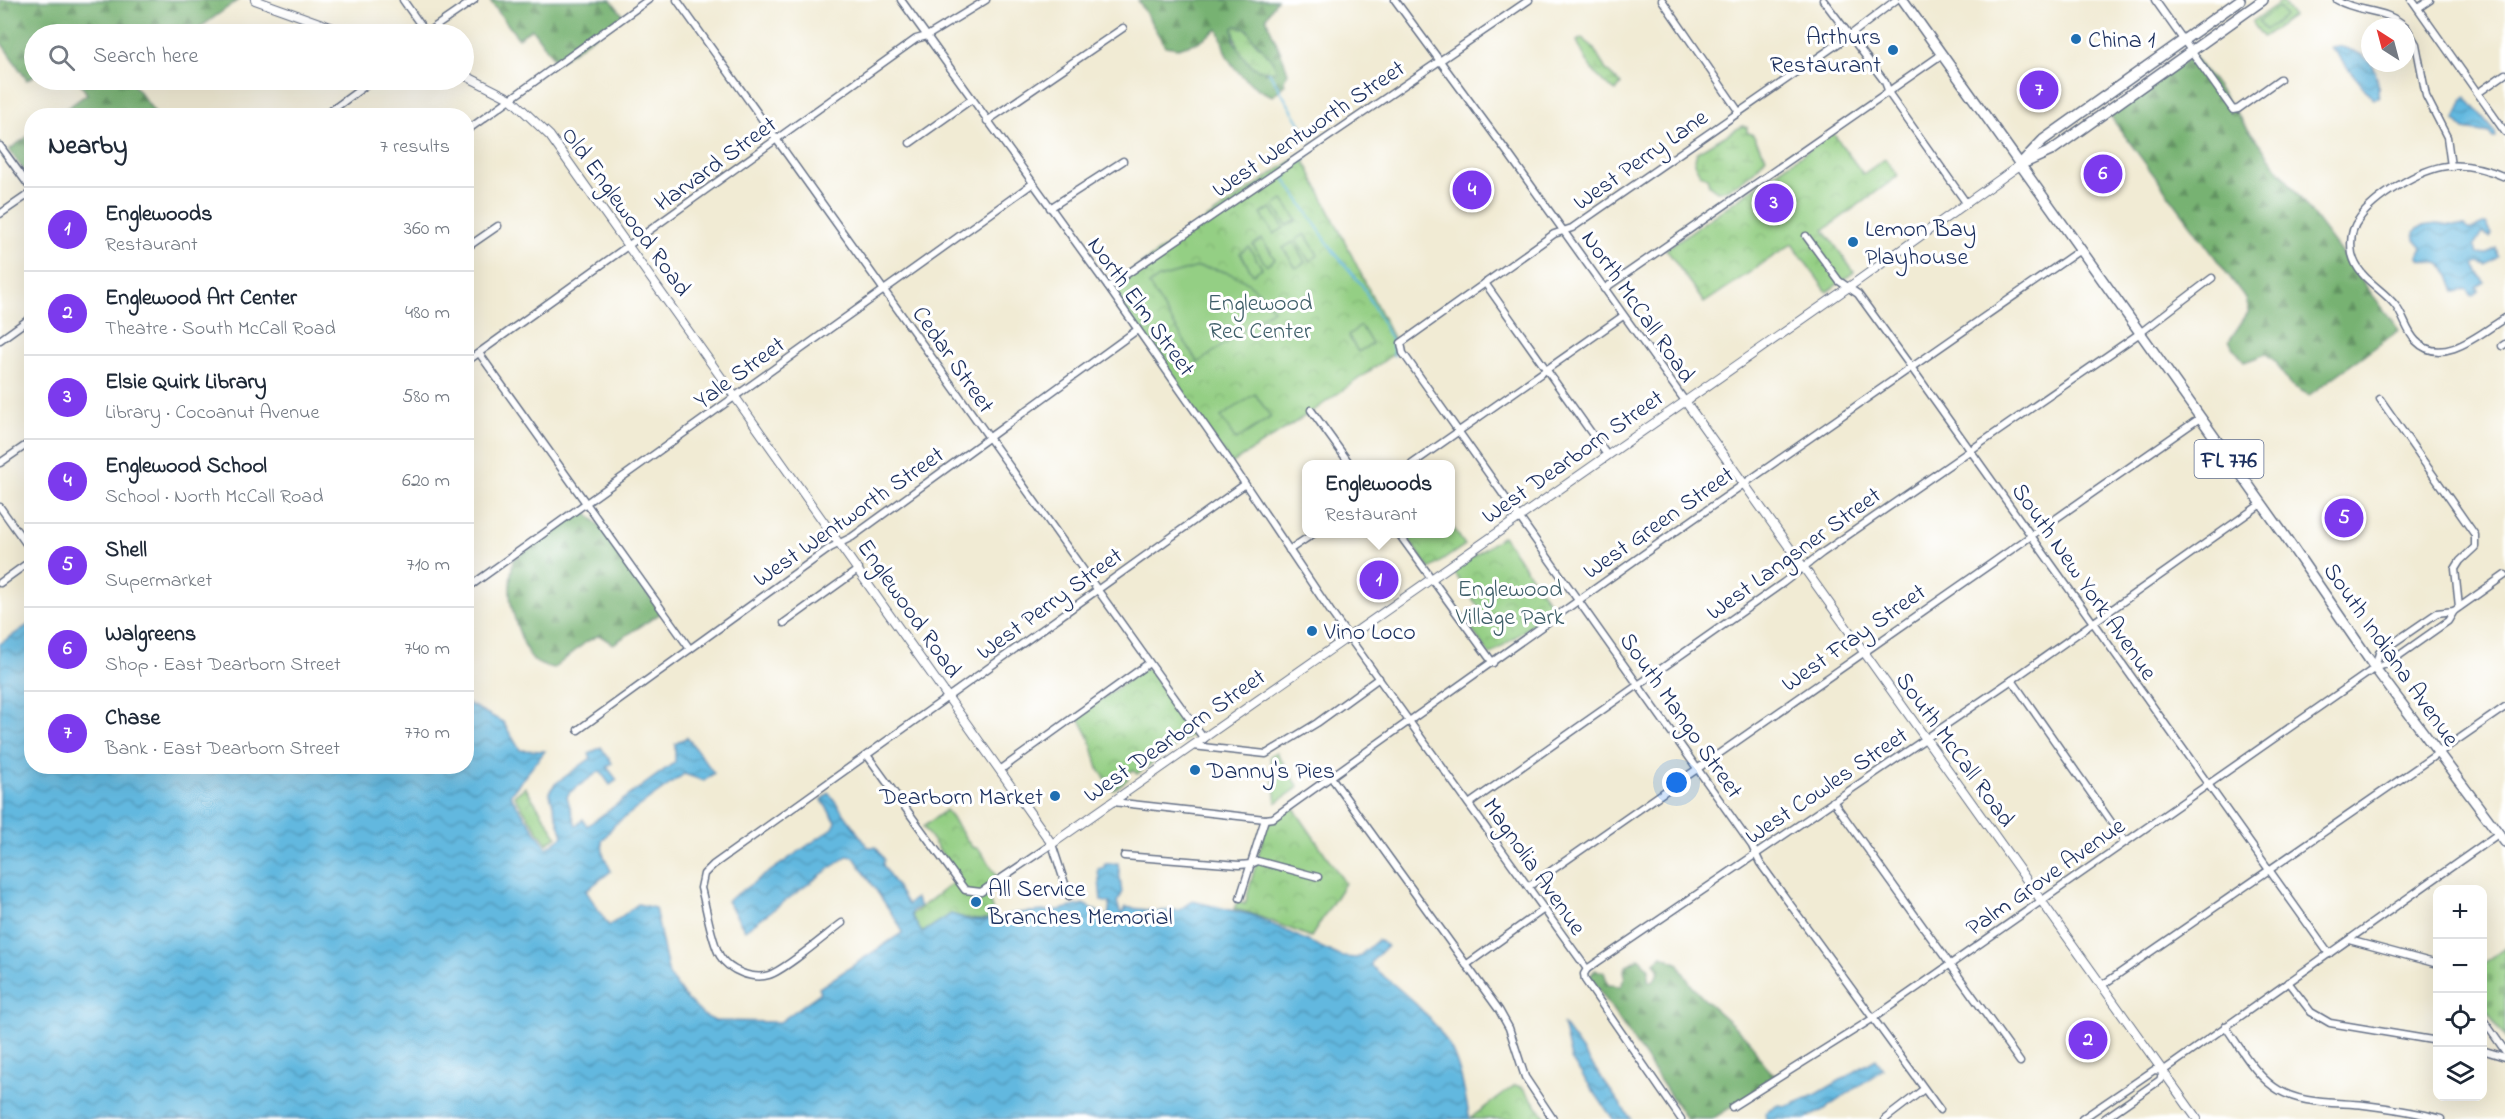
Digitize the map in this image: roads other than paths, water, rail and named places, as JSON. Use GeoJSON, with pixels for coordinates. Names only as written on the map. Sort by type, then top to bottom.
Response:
{"type":"FeatureCollection","features":[{"type":"Feature","properties":{"kind":"main road","name":"FL 776"},"geometry":{"type":"LineString","coordinates":[[1903,0],[2020,165]]}},
{"type":"Feature","properties":{"kind":"main road"},"geometry":{"type":"LineString","coordinates":[[2020,165],[2043,140],[2240,0]]}},
{"type":"Feature","properties":{"kind":"main road"},"geometry":{"type":"LineString","coordinates":[[2020,165],[2051,151],[2263,0]]}},
{"type":"Feature","properties":{"kind":"main road","name":"South Indiana Avenue"},"geometry":{"type":"LineString","coordinates":[[2020,165],[2375,668],[2505,842]]}},
{"type":"Feature","properties":{"kind":"street"},"geometry":{"type":"LineString","coordinates":[[255,0],[322,24]]}},
{"type":"Feature","properties":{"kind":"street"},"geometry":{"type":"LineString","coordinates":[[403,0],[420,24]]}},
{"type":"Feature","properties":{"kind":"street"},"geometry":{"type":"LineString","coordinates":[[441,24],[474,0]]}},
{"type":"Feature","properties":{"kind":"street"},"geometry":{"type":"LineString","coordinates":[[474,125],[648,0]]}},
{"type":"Feature","properties":{"kind":"street","name":"Cedar Street"},"geometry":{"type":"LineString","coordinates":[[677,0],[1204,739]]}},
{"type":"Feature","properties":{"kind":"street","name":"North Elm Street"},"geometry":{"type":"LineString","coordinates":[[901,0],[1108,287],[1349,636]]}},
{"type":"Feature","properties":{"kind":"street","name":"Harvard Street"},"geometry":{"type":"LineString","coordinates":[[474,356],[916,39],[927,36],[986,0]]}},
{"type":"Feature","properties":{"kind":"street","name":"North McCall Road"},"geometry":{"type":"LineString","coordinates":[[1395,0],[1685,401]]}},
{"type":"Feature","properties":{"kind":"street","name":"West Wentworth Street"},"geometry":{"type":"LineString","coordinates":[[1108,287],[1530,0]]}},
{"type":"Feature","properties":{"kind":"street"},"geometry":{"type":"LineString","coordinates":[[1662,0],[1738,112]]}},
{"type":"Feature","properties":{"kind":"street"},"geometry":{"type":"LineString","coordinates":[[1823,0],[1889,90],[1890,95],[1967,204]]}},
{"type":"Feature","properties":{"kind":"street","name":"West Perry Lane"},"geometry":{"type":"LineString","coordinates":[[1401,343],[1554,234],[1572,228],[1849,36],[1896,0]]}},
{"type":"Feature","properties":{"kind":"street"},"geometry":{"type":"LineString","coordinates":[[2155,0],[2233,110],[2238,109],[2280,79]]}},
{"type":"Feature","properties":{"kind":"street"},"geometry":{"type":"LineString","coordinates":[[2337,0],[2393,18]]}},
{"type":"Feature","properties":{"kind":"street"},"geometry":{"type":"LineString","coordinates":[[2412,0],[2505,132]]}},
{"type":"Feature","properties":{"kind":"street"},"geometry":{"type":"LineString","coordinates":[[2418,8],[2430,0]]}},
{"type":"Feature","properties":{"kind":"street"},"geometry":{"type":"LineString","coordinates":[[987,121],[1123,28]]}},
{"type":"Feature","properties":{"kind":"street"},"geometry":{"type":"LineString","coordinates":[[2415,42],[2426,96],[2447,137],[2451,166]]}},
{"type":"Feature","properties":{"kind":"street"},"geometry":{"type":"LineString","coordinates":[[1604,289],[1941,56]]}},
{"type":"Feature","properties":{"kind":"street"},"geometry":{"type":"LineString","coordinates":[[2478,93],[2505,74]]}},
{"type":"Feature","properties":{"kind":"street","name":"Old Englewood Road"},"geometry":{"type":"LineString","coordinates":[[474,80],[511,99],[550,136],[735,396]]}},
{"type":"Feature","properties":{"kind":"street"},"geometry":{"type":"LineString","coordinates":[[335,108],[359,90]]}},
{"type":"Feature","properties":{"kind":"street"},"geometry":{"type":"LineString","coordinates":[[910,143],[972,99]]}},
{"type":"Feature","properties":{"kind":"street"},"geometry":{"type":"LineString","coordinates":[[0,146],[24,180]]}},
{"type":"Feature","properties":{"kind":"street"},"geometry":{"type":"LineString","coordinates":[[1050,208],[1123,161]]}},
{"type":"Feature","properties":{"kind":"street","name":"West Dearborn Street"},"geometry":{"type":"LineString","coordinates":[[867,755],[965,890],[981,892],[1204,739],[2020,165]]}},
{"type":"Feature","properties":{"kind":"street"},"geometry":{"type":"LineString","coordinates":[[2505,177],[2485,169],[2451,166],[2416,177],[2365,212],[2352,233],[2351,246],[2354,259],[2364,277],[2397,307],[2415,341],[2428,349],[2441,351],[2456,348],[2505,318]]}},
{"type":"Feature","properties":{"kind":"street","name":"Yale Street"},"geometry":{"type":"LineString","coordinates":[[474,583],[1032,183]]}},
{"type":"Feature","properties":{"kind":"street"},"geometry":{"type":"LineString","coordinates":[[0,213],[24,196]]}},
{"type":"Feature","properties":{"kind":"street"},"geometry":{"type":"LineString","coordinates":[[474,242],[498,226]]}},
{"type":"Feature","properties":{"kind":"street","name":"South New York Avenue"},"geometry":{"type":"LineString","coordinates":[[1806,236],[1839,281],[1858,294],[2329,954]]}},
{"type":"Feature","properties":{"kind":"street","name":"West Green Street"},"geometry":{"type":"LineString","coordinates":[[1264,819],[1273,818],[1493,663],[1578,600],[2080,250]]}},
{"type":"Feature","properties":{"kind":"street","name":"West Langsner Street"},"geometry":{"type":"LineString","coordinates":[[1469,804],[1803,567],[2140,333],[2212,278]]}},
{"type":"Feature","properties":{"kind":"street"},"geometry":{"type":"LineString","coordinates":[[1485,283],[1608,455]]}},
{"type":"Feature","properties":{"kind":"street"},"geometry":{"type":"LineString","coordinates":[[1419,460],[1623,316]]}},
{"type":"Feature","properties":{"kind":"street"},"geometry":{"type":"LineString","coordinates":[[0,340],[24,323]]}},
{"type":"Feature","properties":{"kind":"street","name":"West Wentworth Street"},"geometry":{"type":"LineString","coordinates":[[578,730],[988,439],[1137,330]]}},
{"type":"Feature","properties":{"kind":"street","name":"South Mango Street"},"geometry":{"type":"LineString","coordinates":[[1401,343],[1403,353],[1639,685],[1760,863],[1940,1110]]}},
{"type":"Feature","properties":{"kind":"street"},"geometry":{"type":"LineString","coordinates":[[479,353],[690,649]]}},
{"type":"Feature","properties":{"kind":"street","name":"Englewood Road"},"geometry":{"type":"LineString","coordinates":[[735,396],[1052,844]]}},
{"type":"Feature","properties":{"kind":"street"},"geometry":{"type":"LineString","coordinates":[[2380,399],[2475,535],[2475,547],[2460,561],[2456,570],[2457,609]]}},
{"type":"Feature","properties":{"kind":"street","name":"South McCall Road"},"geometry":{"type":"LineString","coordinates":[[1685,401],[2197,1119]]}},
{"type":"Feature","properties":{"kind":"street"},"geometry":{"type":"LineString","coordinates":[[1311,410],[1346,460]]}},
{"type":"Feature","properties":{"kind":"street","name":"West Fray Street"},"geometry":{"type":"LineString","coordinates":[[1528,887],[2200,418]]}},
{"type":"Feature","properties":{"kind":"street"},"geometry":{"type":"LineString","coordinates":[[0,463],[24,446]]}},
{"type":"Feature","properties":{"kind":"street","name":"West Perry Street"},"geometry":{"type":"LineString","coordinates":[[842,923],[774,973],[760,976],[749,975],[728,965],[720,956],[701,888],[702,878],[712,865],[1244,485]]}},
{"type":"Feature","properties":{"kind":"street","name":"West Cowles Street"},"geometry":{"type":"LineString","coordinates":[[1587,969],[2012,680],[2261,504]]}},
{"type":"Feature","properties":{"kind":"street"},"geometry":{"type":"LineString","coordinates":[[0,507],[24,541]]}},
{"type":"Feature","properties":{"kind":"street"},"geometry":{"type":"LineString","coordinates":[[1288,550],[1307,538]]}},
{"type":"Feature","properties":{"kind":"street"},"geometry":{"type":"LineString","coordinates":[[1402,538],[1493,663]]}},
{"type":"Feature","properties":{"kind":"street"},"geometry":{"type":"LineString","coordinates":[[0,583],[24,566]]}},
{"type":"Feature","properties":{"kind":"street"},"geometry":{"type":"LineString","coordinates":[[784,623],[859,569]]}},
{"type":"Feature","properties":{"kind":"street"},"geometry":{"type":"LineString","coordinates":[[2375,668],[2379,653],[2437,612],[2457,609],[2505,575]]}},
{"type":"Feature","properties":{"kind":"street","name":"Palm Grove Avenue"},"geometry":{"type":"LineString","coordinates":[[1732,1107],[1872,1019],[2375,668],[2387,663],[2448,621],[2457,609]]}},
{"type":"Feature","properties":{"kind":"street","name":"Magnolia Avenue"},"geometry":{"type":"LineString","coordinates":[[1349,636],[1587,969],[1584,974],[1586,980],[1681,1119]]}},
{"type":"Feature","properties":{"kind":"street"},"geometry":{"type":"LineString","coordinates":[[1000,770],[1149,663]]}},
{"type":"Feature","properties":{"kind":"street"},"geometry":{"type":"LineString","coordinates":[[1193,746],[1266,754],[1317,723],[1379,678]]}},
{"type":"Feature","properties":{"kind":"street"},"geometry":{"type":"LineString","coordinates":[[2012,680],[2125,842]]}},
{"type":"Feature","properties":{"kind":"street"},"geometry":{"type":"LineString","coordinates":[[2101,986],[2505,707]]}},
{"type":"Feature","properties":{"kind":"street"},"geometry":{"type":"LineString","coordinates":[[1331,777],[1506,1022],[1525,1077],[1553,1119]]}},
{"type":"Feature","properties":{"kind":"street"},"geometry":{"type":"LineString","coordinates":[[1833,801],[2020,1062]]}},
{"type":"Feature","properties":{"kind":"street"},"geometry":{"type":"LineString","coordinates":[[1113,802],[1264,819],[1240,898]]}},
{"type":"Feature","properties":{"kind":"street"},"geometry":{"type":"LineString","coordinates":[[2104,1119],[2160,1080],[2163,1071],[2225,1026],[2498,834]]}},
{"type":"Feature","properties":{"kind":"street"},"geometry":{"type":"LineString","coordinates":[[1052,844],[1068,896]]}},
{"type":"Feature","properties":{"kind":"street"},"geometry":{"type":"LineString","coordinates":[[1124,856],[1239,866],[1258,861],[1318,877]]}},
{"type":"Feature","properties":{"kind":"street"},"geometry":{"type":"LineString","coordinates":[[1466,965],[1544,909]]}},
{"type":"Feature","properties":{"kind":"street"},"geometry":{"type":"LineString","coordinates":[[2349,940],[2433,963]]}},
{"type":"Feature","properties":{"kind":"street"},"geometry":{"type":"LineString","coordinates":[[2288,982],[2311,1012],[2330,1023],[2433,1040]]}},
{"type":"Feature","properties":{"kind":"street"},"geometry":{"type":"LineString","coordinates":[[2487,1025],[2505,1051]]}},
{"type":"Feature","properties":{"kind":"street"},"geometry":{"type":"LineString","coordinates":[[2225,1026],[2258,1072],[2286,1094],[2304,1099],[2383,1107],[2441,1119]]}},
{"type":"Feature","properties":{"kind":"street"},"geometry":{"type":"LineString","coordinates":[[2487,1052],[2505,1057]]}},
{"type":"Feature","properties":{"kind":"street"},"geometry":{"type":"LineString","coordinates":[[2082,1119],[2154,1070],[2163,1071]]}},
{"type":"Feature","properties":{"kind":"street"},"geometry":{"type":"LineString","coordinates":[[1885,1119],[1924,1089]]}},
{"type":"Feature","properties":{"kind":"water"},"geometry":{"type":"Polygon","coordinates":[[[2338,46],[2361,55],[2361,72],[2375,72],[2379,98],[2373,99],[2331,47],[2338,46]]]}},
{"type":"Feature","properties":{"kind":"water"},"geometry":{"type":"Polygon","coordinates":[[[2466,97],[2495,132],[2496,137],[2493,138],[2489,133],[2464,129],[2455,120],[2463,99],[2466,97]]]}},
{"type":"Feature","properties":{"kind":"water"},"geometry":{"type":"Polygon","coordinates":[[[2436,224],[2465,226],[2470,230],[2486,224],[2492,234],[2490,237],[2482,233],[2474,246],[2478,254],[2488,253],[2496,247],[2498,257],[2486,265],[2478,262],[2474,265],[2484,282],[2476,287],[2479,291],[2472,296],[2467,289],[2455,292],[2441,264],[2421,260],[2418,256],[2422,247],[2415,239],[2414,232],[2422,226],[2436,224]]]}},
{"type":"Feature","properties":{"kind":"water"},"geometry":{"type":"Polygon","coordinates":[[[24,628],[24,774],[474,774],[474,707],[503,722],[520,750],[545,751],[510,795],[547,848],[563,836],[549,792],[555,784],[591,758],[589,754],[601,747],[612,763],[607,767],[617,780],[610,785],[600,771],[569,793],[567,797],[576,826],[583,819],[587,826],[675,762],[675,744],[687,737],[714,773],[704,781],[684,774],[614,825],[602,841],[603,854],[611,871],[586,891],[609,926],[638,904],[655,908],[669,975],[684,996],[703,1015],[715,1021],[780,1022],[821,992],[819,988],[902,933],[900,926],[854,857],[847,856],[745,930],[727,901],[833,828],[836,822],[822,800],[829,793],[868,847],[876,847],[884,859],[883,865],[908,905],[915,898],[920,906],[912,911],[911,915],[922,933],[951,914],[969,920],[983,921],[1016,913],[1059,910],[1083,904],[1108,917],[1110,903],[1101,901],[1098,869],[1105,867],[1104,864],[1118,863],[1122,894],[1117,902],[1121,915],[1125,907],[1155,911],[1179,910],[1192,901],[1252,915],[1342,957],[1357,958],[1378,940],[1387,946],[1372,961],[1371,966],[1416,1004],[1445,1039],[1458,1067],[1470,1119],[0,1119],[0,644],[24,628]]]}},
{"type":"Feature","properties":{"kind":"water"},"geometry":{"type":"Polygon","coordinates":[[[1563,1024],[1631,1119],[1613,1119],[1571,1059],[1563,1024]]]}},
{"type":"Feature","properties":{"kind":"water"},"geometry":{"type":"Polygon","coordinates":[[[1876,1059],[1883,1069],[1822,1111],[1804,1119],[1766,1119],[1765,1113],[1778,1105],[1788,1106],[1817,1094],[1876,1059]]]}},
{"type":"Feature","properties":{"kind":"waterway"},"geometry":{"type":"LineString","coordinates":[[1269,72],[1310,140]]}},
{"type":"Feature","properties":{"kind":"waterway"},"geometry":{"type":"LineString","coordinates":[[1308,157],[1292,167],[1284,178],[1334,252],[1362,285],[1391,339],[1394,356]]}},
{"type":"Feature","properties":{"kind":"place","name":"China 1"},"geometry":{"type":"Point","coordinates":[2076,39]}},
{"type":"Feature","properties":{"kind":"place","name":"Arthurs Restaurant"},"geometry":{"type":"Point","coordinates":[1893,50]}},
{"type":"Feature","properties":{"kind":"place","name":"Chase"},"geometry":{"type":"Point","coordinates":[2039,90]}},
{"type":"Feature","properties":{"kind":"place","name":"Walgreens"},"geometry":{"type":"Point","coordinates":[2103,174]}},
{"type":"Feature","properties":{"kind":"place","name":"Englewood School"},"geometry":{"type":"Point","coordinates":[1472,190]}},
{"type":"Feature","properties":{"kind":"place","name":"Elsie Quirk Library"},"geometry":{"type":"Point","coordinates":[1774,203]}},
{"type":"Feature","properties":{"kind":"place","name":"Lemon Bay Playhouse"},"geometry":{"type":"Point","coordinates":[1853,242]}},
{"type":"Feature","properties":{"kind":"place","name":"Shell"},"geometry":{"type":"Point","coordinates":[2344,518]}},
{"type":"Feature","properties":{"kind":"place","name":"Englewoods"},"geometry":{"type":"Point","coordinates":[1379,580]}},
{"type":"Feature","properties":{"kind":"place","name":"Vino Loco"},"geometry":{"type":"Point","coordinates":[1312,631]}},
{"type":"Feature","properties":{"kind":"place","name":"Danny's Pies"},"geometry":{"type":"Point","coordinates":[1195,770]}},
{"type":"Feature","properties":{"kind":"place","name":"Dearborn Market"},"geometry":{"type":"Point","coordinates":[1055,796]}},
{"type":"Feature","properties":{"kind":"place","name":"All Service Branches Memorial"},"geometry":{"type":"Point","coordinates":[976,902]}},
{"type":"Feature","properties":{"kind":"place","name":"Englewood Art Center"},"geometry":{"type":"Point","coordinates":[2088,1040]}},
{"type":"Feature","properties":{"kind":"park label","name":"Englewood Rec Center"},"geometry":{"type":"Point","coordinates":[1260,316]}},
{"type":"Feature","properties":{"kind":"park label","name":"Englewood Village Park"},"geometry":{"type":"Point","coordinates":[1510,602]}}]}
